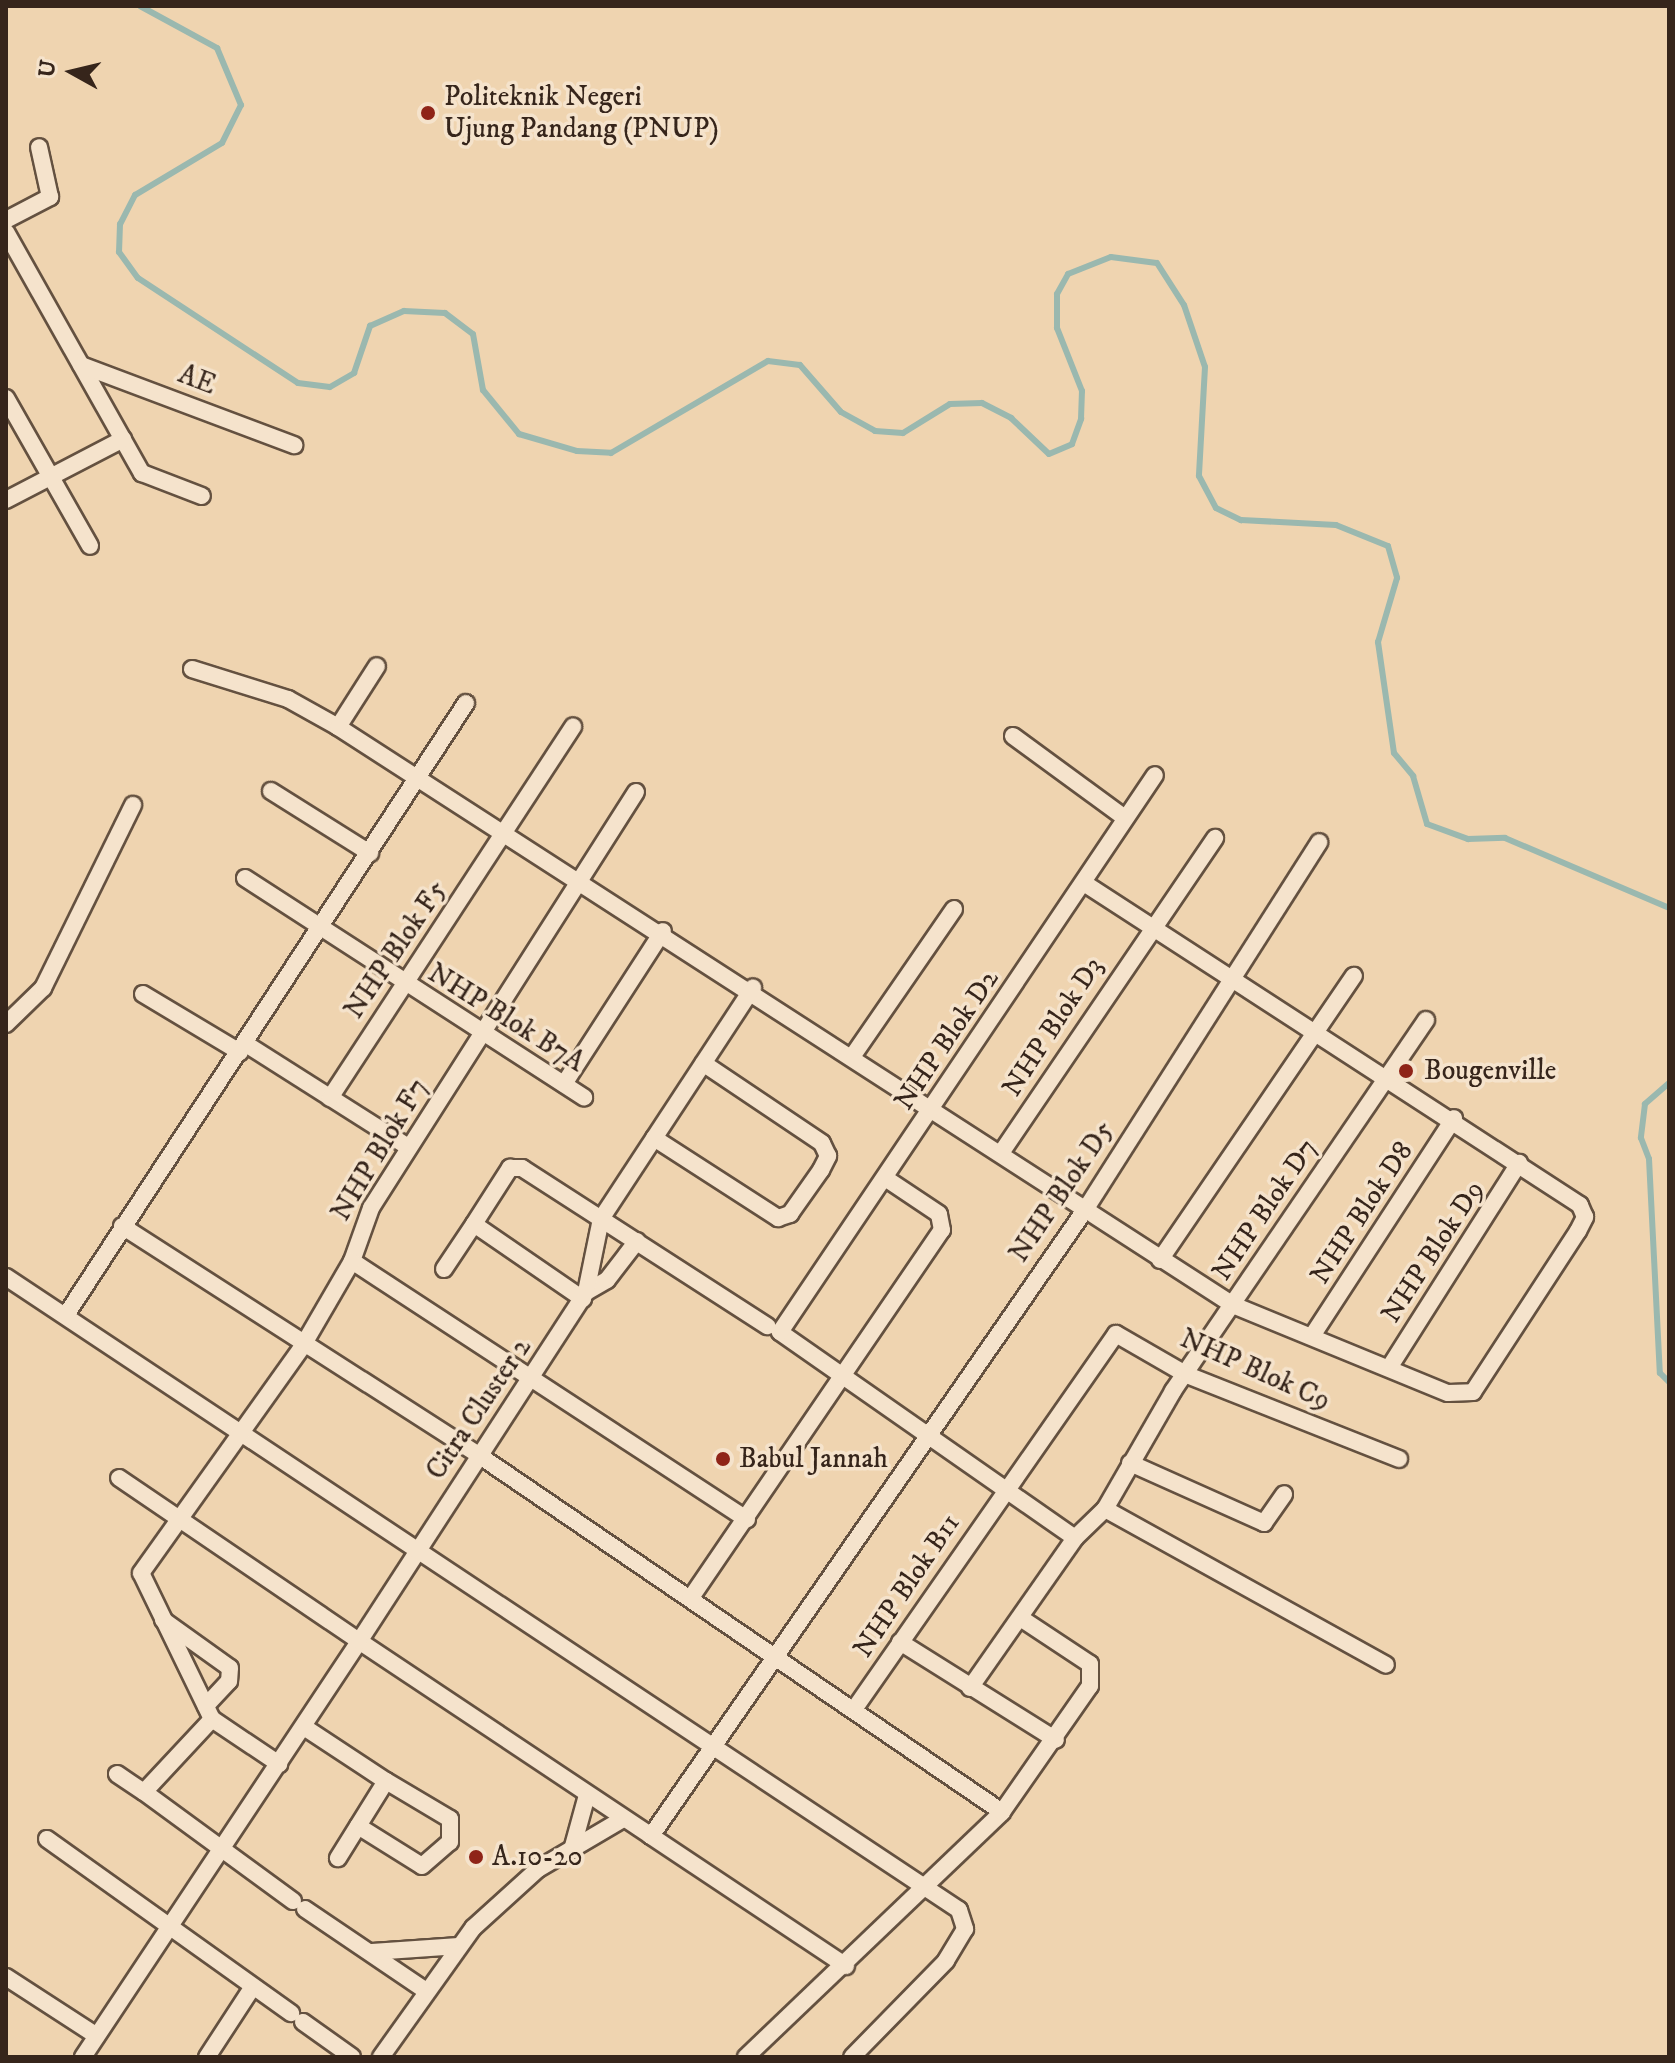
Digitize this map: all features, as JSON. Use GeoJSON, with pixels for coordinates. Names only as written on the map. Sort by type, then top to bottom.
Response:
{"type":"FeatureCollection","features":[{"type":"Feature","properties":{"kind":"street"},"geometry":{"type":"LineString","coordinates":[[6,220],[50,197],[39,147]]}},
{"type":"Feature","properties":{"kind":"street"},"geometry":{"type":"LineString","coordinates":[[6,232],[138,466],[146,476],[202,496]]}},
{"type":"Feature","properties":{"kind":"street","name":"AE"},"geometry":{"type":"LineString","coordinates":[[81,365],[294,445]]}},
{"type":"Feature","properties":{"kind":"street"},"geometry":{"type":"LineString","coordinates":[[7,403],[90,546]]}},
{"type":"Feature","properties":{"kind":"street"},"geometry":{"type":"LineString","coordinates":[[6,500],[123,439]]}},
{"type":"Feature","properties":{"kind":"street"},"geometry":{"type":"LineString","coordinates":[[338,727],[377,666]]}},
{"type":"Feature","properties":{"kind":"street"},"geometry":{"type":"LineString","coordinates":[[192,669],[288,699],[338,727],[753,988],[1160,1260],[1233,1305],[1448,1393],[1473,1392],[1484,1380],[1578,1231],[1585,1217],[1580,1205],[1454,1118],[1149,929],[1084,883]]}},
{"type":"Feature","properties":{"kind":"street"},"geometry":{"type":"LineString","coordinates":[[66,1315],[420,779],[466,703]]}},
{"type":"Feature","properties":{"kind":"street","name":"NHP Blok F5"},"geometry":{"type":"LineString","coordinates":[[330,1098],[573,726]]}},
{"type":"Feature","properties":{"kind":"street"},"geometry":{"type":"LineString","coordinates":[[1013,736],[1125,818]]}},
{"type":"Feature","properties":{"kind":"street","name":"NHP Blok D2"},"geometry":{"type":"LineString","coordinates":[[773,1329],[934,1107],[1155,775]]}},
{"type":"Feature","properties":{"kind":"street"},"geometry":{"type":"LineString","coordinates":[[271,791],[370,853]]}},
{"type":"Feature","properties":{"kind":"street","name":"NHP Blok F7"},"geometry":{"type":"LineString","coordinates":[[636,792],[585,882],[408,1147],[356,1233],[352,1261],[747,1519]]}},
{"type":"Feature","properties":{"kind":"street"},"geometry":{"type":"LineString","coordinates":[[6,1023],[43,988],[133,805]]}},
{"type":"Feature","properties":{"kind":"street","name":"NHP Blok D3"},"geometry":{"type":"LineString","coordinates":[[1001,1153],[1149,929],[1215,838]]}},
{"type":"Feature","properties":{"kind":"street","name":"NHP Blok D5"},"geometry":{"type":"LineString","coordinates":[[929,1430],[1085,1210],[1319,842]]}},
{"type":"Feature","properties":{"kind":"street","name":"NHP Blok B7A"},"geometry":{"type":"LineString","coordinates":[[245,878],[320,932],[584,1097]]}},
{"type":"Feature","properties":{"kind":"street"},"geometry":{"type":"LineString","coordinates":[[854,1054],[954,909]]}},
{"type":"Feature","properties":{"kind":"street"},"geometry":{"type":"LineString","coordinates":[[564,1084],[663,931]]}},
{"type":"Feature","properties":{"kind":"street"},"geometry":{"type":"LineString","coordinates":[[1160,1260],[1318,1033],[1354,976]]}},
{"type":"Feature","properties":{"kind":"street","name":"Citra Cluster 2"},"geometry":{"type":"LineString","coordinates":[[83,2057],[304,1727],[416,1547],[534,1379],[585,1295],[601,1219],[753,988]]}},
{"type":"Feature","properties":{"kind":"street"},"geometry":{"type":"LineString","coordinates":[[143,994],[330,1098],[408,1147]]}},
{"type":"Feature","properties":{"kind":"street","name":"NHP Blok D7"},"geometry":{"type":"LineString","coordinates":[[970,1688],[1022,1619],[1075,1538],[1105,1509],[1130,1463],[1187,1375],[1426,1020]]}},
{"type":"Feature","properties":{"kind":"street"},"geometry":{"type":"LineString","coordinates":[[654,1138],[778,1218],[790,1214],[821,1170],[828,1156],[822,1143],[703,1063]]}},
{"type":"Feature","properties":{"kind":"street","name":"NHP Blok D8"},"geometry":{"type":"LineString","coordinates":[[1312,1336],[1454,1118]]}},
{"type":"Feature","properties":{"kind":"street","name":"NHP Blok D9"},"geometry":{"type":"LineString","coordinates":[[1389,1368],[1519,1163]]}},
{"type":"Feature","properties":{"kind":"street"},"geometry":{"type":"LineString","coordinates":[[444,1269],[516,1166],[929,1430],[1002,1493],[1075,1538]]}},
{"type":"Feature","properties":{"kind":"street"},"geometry":{"type":"LineString","coordinates":[[690,1599],[844,1378],[942,1230],[939,1214],[885,1178]]}},
{"type":"Feature","properties":{"kind":"street"},"geometry":{"type":"LineString","coordinates":[[474,1224],[585,1295]]}},
{"type":"Feature","properties":{"kind":"street"},"geometry":{"type":"LineString","coordinates":[[122,1226],[302,1347],[480,1456],[855,1708],[997,1818]]}},
{"type":"Feature","properties":{"kind":"street","name":"Citra Cluster 2"},"geometry":{"type":"LineString","coordinates":[[585,1295],[607,1280],[637,1241]]}},
{"type":"Feature","properties":{"kind":"street"},"geometry":{"type":"LineString","coordinates":[[279,1764],[209,1713],[141,1573],[177,1517],[302,1347],[352,1261]]}},
{"type":"Feature","properties":{"kind":"street"},"geometry":{"type":"LineString","coordinates":[[6,1277],[242,1430],[959,1910],[965,1929],[959,1943],[852,2057]]}},
{"type":"Feature","properties":{"kind":"street","name":"NHP Blok C9"},"geometry":{"type":"LineString","coordinates":[[1100,1353],[1116,1334],[1127,1335],[1187,1375],[1399,1459]]}},
{"type":"Feature","properties":{"kind":"street","name":"NHP Blok B11"},"geometry":{"type":"LineString","coordinates":[[855,1708],[1100,1353]]}},
{"type":"Feature","properties":{"kind":"street"},"geometry":{"type":"LineString","coordinates":[[651,1836],[777,1657],[929,1430]]}},
{"type":"Feature","properties":{"kind":"street"},"geometry":{"type":"LineString","coordinates":[[1130,1463],[1264,1523],[1284,1494]]}},
{"type":"Feature","properties":{"kind":"street"},"geometry":{"type":"LineString","coordinates":[[119,1478],[846,1966]]}},
{"type":"Feature","properties":{"kind":"street"},"geometry":{"type":"LineString","coordinates":[[1105,1509],[1386,1665]]}},
{"type":"Feature","properties":{"kind":"street"},"geometry":{"type":"LineString","coordinates":[[746,2057],[929,1890],[997,1818],[1056,1740],[1094,1673],[1022,1619]]}},
{"type":"Feature","properties":{"kind":"street"},"geometry":{"type":"LineString","coordinates":[[144,1792],[209,1713],[229,1681],[230,1668],[162,1620]]}},
{"type":"Feature","properties":{"kind":"street"},"geometry":{"type":"LineString","coordinates":[[900,1642],[1056,1740]]}},
{"type":"Feature","properties":{"kind":"street"},"geometry":{"type":"LineString","coordinates":[[304,1727],[450,1819],[450,1842],[422,1866],[358,1826]]}},
{"type":"Feature","properties":{"kind":"street"},"geometry":{"type":"LineString","coordinates":[[117,1774],[222,1852],[423,1989]]}},
{"type":"Feature","properties":{"kind":"street"},"geometry":{"type":"LineString","coordinates":[[338,1858],[386,1781]]}},
{"type":"Feature","properties":{"kind":"street"},"geometry":{"type":"LineString","coordinates":[[573,1846],[587,1795]]}},
{"type":"Feature","properties":{"kind":"street"},"geometry":{"type":"LineString","coordinates":[[381,2057],[423,1989],[459,1946],[573,1846],[623,1819]]}},
{"type":"Feature","properties":{"kind":"street"},"geometry":{"type":"LineString","coordinates":[[47,1839],[170,1930],[352,2057]]}},
{"type":"Feature","properties":{"kind":"street"},"geometry":{"type":"LineString","coordinates":[[372,1952],[459,1946]]}},
{"type":"Feature","properties":{"kind":"street"},"geometry":{"type":"LineString","coordinates":[[6,1977],[97,2036]]}},
{"type":"Feature","properties":{"kind":"street"},"geometry":{"type":"LineString","coordinates":[[207,2057],[252,1988]]}},
{"type":"Feature","properties":{"kind":"waterway"},"geometry":{"type":"LineString","coordinates":[[140,6],[217,48],[241,105],[222,143],[135,195],[120,224],[119,252],[138,278],[298,383],[330,387],[354,373],[370,326],[404,311],[445,313],[473,334],[483,390],[519,434],[577,451],[611,453],[768,361],[800,365],[841,412],[875,431],[903,433],[950,404],[982,403],[1011,418],[1049,454],[1072,444],[1081,419],[1082,391],[1057,328],[1057,294],[1068,274],[1111,257],[1157,263],[1184,305],[1205,367],[1199,476],[1216,508],[1241,520],[1336,525],[1388,546],[1397,578],[1378,642],[1394,753],[1413,776],[1427,824],[1468,839],[1505,838],[1669,908]]}},
{"type":"Feature","properties":{"kind":"waterway"},"geometry":{"type":"LineString","coordinates":[[1669,1083],[1645,1104],[1641,1138],[1649,1159],[1660,1373],[1669,1382]]}},
{"type":"Feature","properties":{"kind":"place","name":"Politeknik Negeri Ujung Pandang (PNUP)"},"geometry":{"type":"Point","coordinates":[428,113]}},
{"type":"Feature","properties":{"kind":"place","name":"Bougenville"},"geometry":{"type":"Point","coordinates":[1406,1071]}},
{"type":"Feature","properties":{"kind":"place","name":"Babul Jannah"},"geometry":{"type":"Point","coordinates":[723,1459]}},
{"type":"Feature","properties":{"kind":"place","name":"A.10-20"},"geometry":{"type":"Point","coordinates":[476,1857]}}]}
